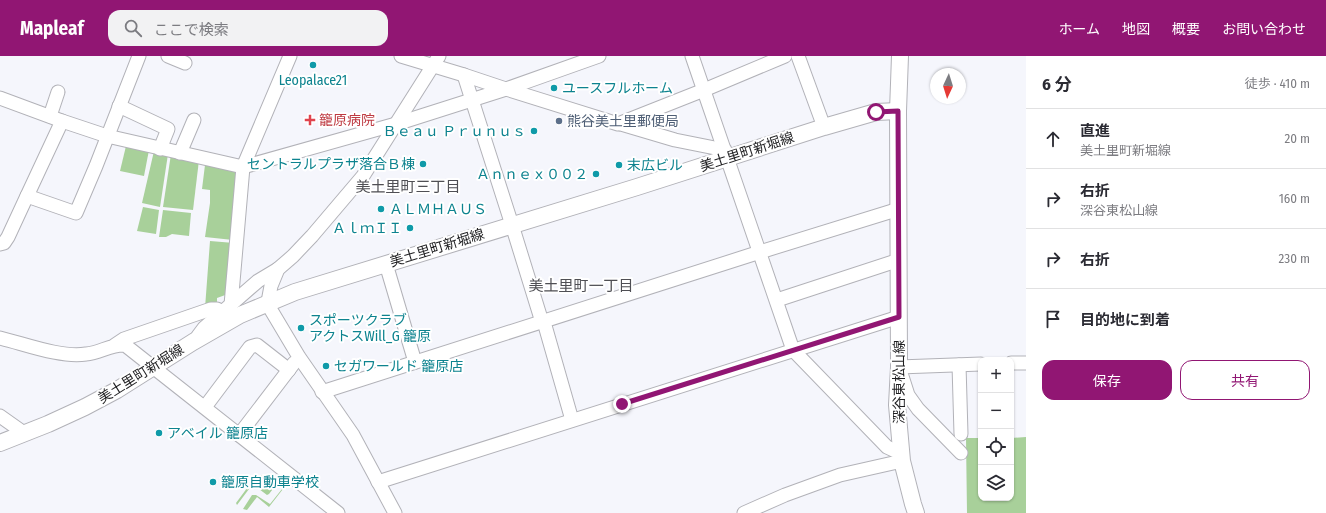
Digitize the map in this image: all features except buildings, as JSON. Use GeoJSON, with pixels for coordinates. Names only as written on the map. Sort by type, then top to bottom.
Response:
{"type":"FeatureCollection","features":[{"type":"Feature","properties":{"kind":"main road","name":"深谷東松山線"},"geometry":{"type":"LineString","coordinates":[[900,56],[898,111],[899,367],[897,406],[902,458],[911,510]]}},
{"type":"Feature","properties":{"kind":"main road","name":"美土里町新堀線"},"geometry":{"type":"LineString","coordinates":[[0,443],[48,424],[85,407],[117,390],[193,342],[240,315],[295,292],[637,187],[726,154],[876,112],[898,111]]}},
{"type":"Feature","properties":{"kind":"street"},"geometry":{"type":"LineString","coordinates":[[27,196],[76,213],[139,56]]}},
{"type":"Feature","properties":{"kind":"street"},"geometry":{"type":"LineString","coordinates":[[168,56],[185,63]]}},
{"type":"Feature","properties":{"kind":"street"},"geometry":{"type":"LineString","coordinates":[[227,309],[243,167],[290,56]]}},
{"type":"Feature","properties":{"kind":"street"},"geometry":{"type":"LineString","coordinates":[[401,56],[436,61],[464,75],[506,90],[618,124],[726,154]]}},
{"type":"Feature","properties":{"kind":"street"},"geometry":{"type":"LineString","coordinates":[[0,98],[107,136],[243,167],[396,124],[506,90],[599,56]]}},
{"type":"Feature","properties":{"kind":"street"},"geometry":{"type":"LineString","coordinates":[[692,56],[793,350],[887,447],[902,458]]}},
{"type":"Feature","properties":{"kind":"street"},"geometry":{"type":"LineString","coordinates":[[621,124],[785,56]]}},
{"type":"Feature","properties":{"kind":"street"},"geometry":{"type":"LineString","coordinates":[[798,56],[824,127]]}},
{"type":"Feature","properties":{"kind":"street"},"geometry":{"type":"LineString","coordinates":[[193,342],[204,328],[258,281],[278,269],[312,236],[363,176],[436,61]]}},
{"type":"Feature","properties":{"kind":"street"},"geometry":{"type":"LineString","coordinates":[[464,75],[543,322],[572,420]]}},
{"type":"Feature","properties":{"kind":"street"},"geometry":{"type":"LineString","coordinates":[[0,244],[4,243],[8,237],[27,196],[56,119],[58,92]]}},
{"type":"Feature","properties":{"kind":"street"},"geometry":{"type":"LineString","coordinates":[[119,106],[168,129],[160,149]]}},
{"type":"Feature","properties":{"kind":"street"},"geometry":{"type":"LineString","coordinates":[[180,153],[194,120]]}},
{"type":"Feature","properties":{"kind":"street"},"geometry":{"type":"LineString","coordinates":[[322,392],[899,209]]}},
{"type":"Feature","properties":{"kind":"street"},"geometry":{"type":"LineString","coordinates":[[777,300],[899,260]]}},
{"type":"Feature","properties":{"kind":"street"},"geometry":{"type":"LineString","coordinates":[[386,264],[415,362]]}},
{"type":"Feature","properties":{"kind":"street"},"geometry":{"type":"LineString","coordinates":[[278,269],[271,286],[268,302],[271,310],[299,357],[353,435],[395,513]]}},
{"type":"Feature","properties":{"kind":"street"},"geometry":{"type":"LineString","coordinates":[[0,338],[68,354],[86,354],[103,350],[124,339],[211,309],[227,309]]}},
{"type":"Feature","properties":{"kind":"street"},"geometry":{"type":"LineString","coordinates":[[378,482],[899,317]]}},
{"type":"Feature","properties":{"kind":"street"},"geometry":{"type":"LineString","coordinates":[[115,345],[124,345],[154,367],[338,513]]}},
{"type":"Feature","properties":{"kind":"street"},"geometry":{"type":"LineString","coordinates":[[205,407],[250,347],[257,346],[289,370]]}},
{"type":"Feature","properties":{"kind":"street"},"geometry":{"type":"LineString","coordinates":[[239,434],[299,357]]}},
{"type":"Feature","properties":{"kind":"street"},"geometry":{"type":"LineString","coordinates":[[1014,363],[1026,363]]}},
{"type":"Feature","properties":{"kind":"street"},"geometry":{"type":"LineString","coordinates":[[961,453],[918,408],[908,395],[899,367],[978,364]]}},
{"type":"Feature","properties":{"kind":"street"},"geometry":{"type":"LineString","coordinates":[[959,365],[961,434]]}},
{"type":"Feature","properties":{"kind":"street"},"geometry":{"type":"LineString","coordinates":[[0,416],[24,433]]}},
{"type":"Feature","properties":{"kind":"street"},"geometry":{"type":"LineString","coordinates":[[744,513],[785,495],[840,475],[902,458]]}},
{"type":"Feature","properties":{"kind":"green space"},"geometry":{"type":"Polygon","coordinates":[[[126,146],[149,150],[144,176],[120,171],[126,146]]]}},
{"type":"Feature","properties":{"kind":"green space"},"geometry":{"type":"Polygon","coordinates":[[[154,151],[168,154],[160,207],[142,203],[154,151]]]}},
{"type":"Feature","properties":{"kind":"green space"},"geometry":{"type":"Polygon","coordinates":[[[171,154],[199,160],[193,210],[163,207],[171,154]]]}},
{"type":"Feature","properties":{"kind":"green space"},"geometry":{"type":"Polygon","coordinates":[[[205,165],[238,169],[233,240],[205,237],[210,203],[210,190],[202,189],[205,165]]]}},
{"type":"Feature","properties":{"kind":"green space"},"geometry":{"type":"Polygon","coordinates":[[[143,207],[159,210],[156,234],[137,231],[143,207]]]}},
{"type":"Feature","properties":{"kind":"green space"},"geometry":{"type":"Polygon","coordinates":[[[163,210],[191,213],[189,236],[172,234],[166,237],[159,237],[163,210]]]}},
{"type":"Feature","properties":{"kind":"green space"},"geometry":{"type":"Polygon","coordinates":[[[210,241],[234,243],[228,294],[217,298],[217,305],[205,308],[210,241]]]}},
{"type":"Feature","properties":{"kind":"green space"},"geometry":{"type":"Polygon","coordinates":[[[1026,437],[1026,513],[967,513],[966,438],[978,438],[978,501],[1014,501],[1014,438],[1026,437]]]}},
{"type":"Feature","properties":{"kind":"green space"},"geometry":{"type":"Polygon","coordinates":[[[266,475],[276,483],[276,485],[267,495],[252,485],[237,505],[236,503],[256,476],[266,475]]]}},
{"type":"Feature","properties":{"kind":"green space"},"geometry":{"type":"Polygon","coordinates":[[[282,489],[269,507],[257,497],[247,510],[243,509],[252,495],[256,495],[270,504],[282,489]]]}},
{"type":"Feature","properties":{"kind":"place","name":"Leopalace21"},"geometry":{"type":"Point","coordinates":[313,65]}},
{"type":"Feature","properties":{"kind":"place","name":"ユースフルホーム"},"geometry":{"type":"Point","coordinates":[554,88]}},
{"type":"Feature","properties":{"kind":"place","name":"籠原病院"},"geometry":{"type":"Point","coordinates":[310,120]}},
{"type":"Feature","properties":{"kind":"place","name":"熊谷美土里郵便局"},"geometry":{"type":"Point","coordinates":[559,121]}},
{"type":"Feature","properties":{"kind":"place","name":"Ｂｅａｕ Ｐｒｕｎｕｓ"},"geometry":{"type":"Point","coordinates":[534,131]}},
{"type":"Feature","properties":{"kind":"place","name":"セントラルプラザ落合Ｂ棟"},"geometry":{"type":"Point","coordinates":[423,164]}},
{"type":"Feature","properties":{"kind":"place","name":"末広ビル"},"geometry":{"type":"Point","coordinates":[619,165]}},
{"type":"Feature","properties":{"kind":"place","name":"Ａｎｎｅｘ００２"},"geometry":{"type":"Point","coordinates":[596,174]}},
{"type":"Feature","properties":{"kind":"place","name":"ＡＬＭＨＡＵＳ"},"geometry":{"type":"Point","coordinates":[381,209]}},
{"type":"Feature","properties":{"kind":"place","name":"ＡｌｍＩＩ"},"geometry":{"type":"Point","coordinates":[410,228]}},
{"type":"Feature","properties":{"kind":"place","name":"スポーツクラブ アクトスWill_G 籠原"},"geometry":{"type":"Point","coordinates":[301,328]}},
{"type":"Feature","properties":{"kind":"place","name":"セガワールド 籠原店"},"geometry":{"type":"Point","coordinates":[326,366]}},
{"type":"Feature","properties":{"kind":"place","name":"アベイル 籠原店"},"geometry":{"type":"Point","coordinates":[159,433]}},
{"type":"Feature","properties":{"kind":"place","name":"籠原自動車学校"},"geometry":{"type":"Point","coordinates":[213,482]}},
{"type":"Feature","properties":{"kind":"district","name":"美土里町三丁目"},"geometry":{"type":"Point","coordinates":[408,187]}},
{"type":"Feature","properties":{"kind":"district","name":"美土里町一丁目"},"geometry":{"type":"Point","coordinates":[581,286]}},
{"type":"Feature","properties":{"kind":"route"},"geometry":{"type":"LineString","coordinates":[[622,404],[899,317],[898,111],[876,112]]}}]}
